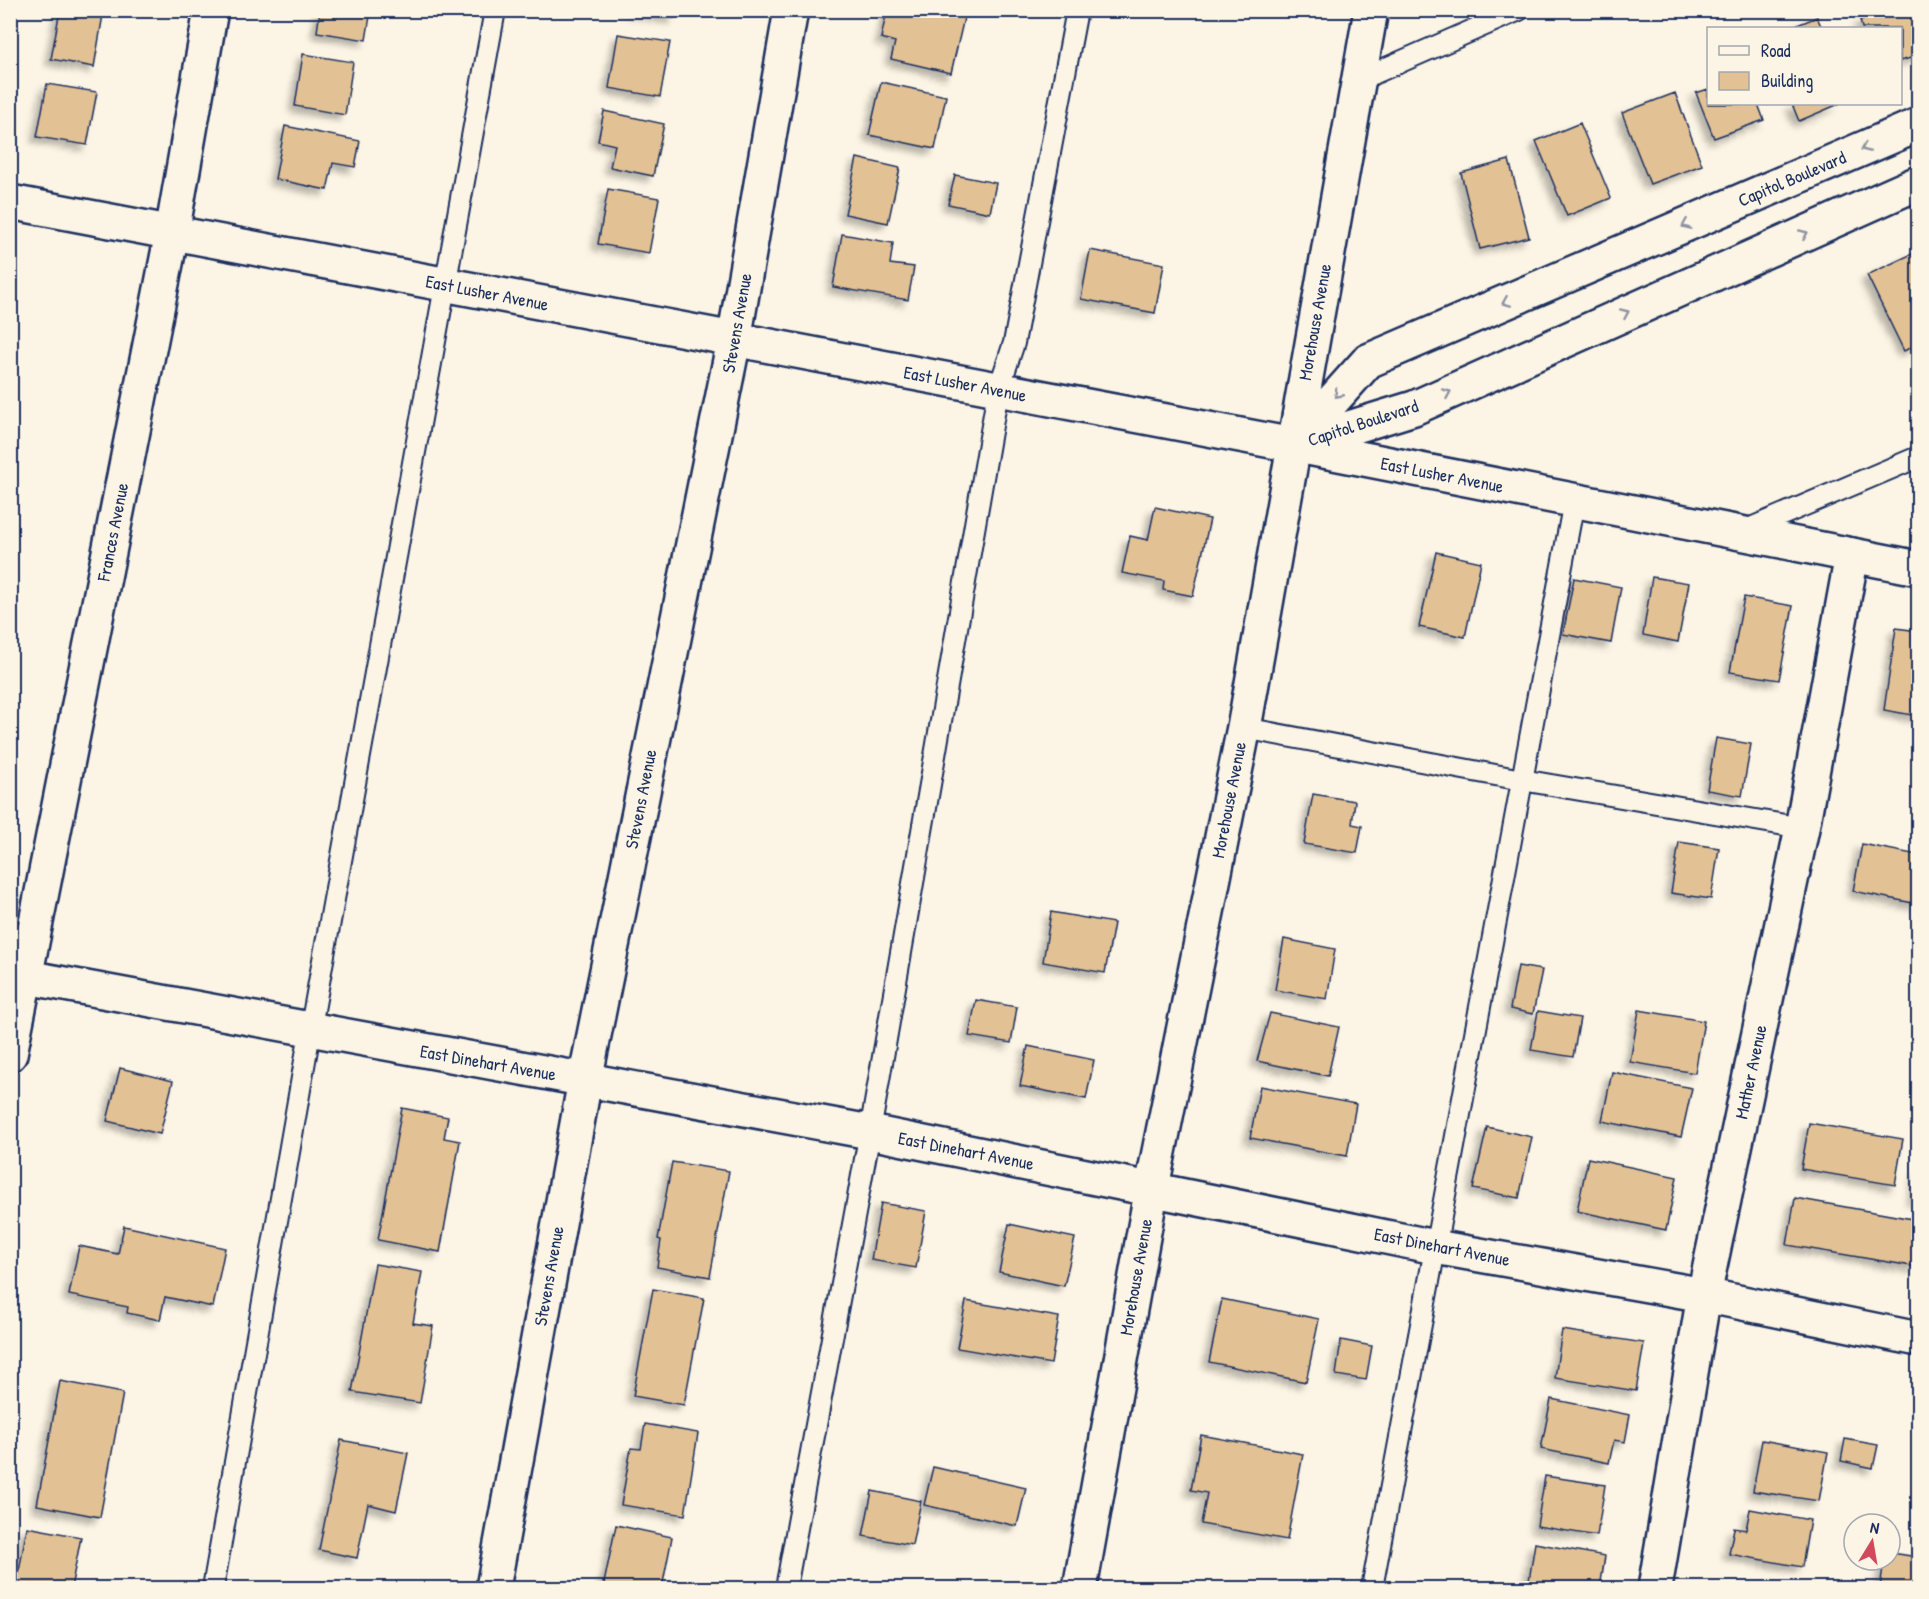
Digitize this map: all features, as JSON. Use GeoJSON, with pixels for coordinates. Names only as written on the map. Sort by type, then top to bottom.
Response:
{"type":"FeatureCollection","features":[{"type":"Feature","properties":{"kind":"street","name":"Frances Avenue"},"geometry":{"type":"LineString","coordinates":[[10,1054],[18,976],[172,233],[212,10]]}},
{"type":"Feature","properties":{"kind":"street","name":"Stevens Avenue"},"geometry":{"type":"LineString","coordinates":[[493,1588],[585,1080],[734,340],[791,10]]}},
{"type":"Feature","properties":{"kind":"street","name":"Morehouse Avenue"},"geometry":{"type":"LineString","coordinates":[[1080,1588],[1152,1187],[1244,728],[1371,10]]}},
{"type":"Feature","properties":{"kind":"street","name":"Capitol Boulevard"},"geometry":{"type":"LineString","coordinates":[[1293,445],[1368,361],[1918,125]]}},
{"type":"Feature","properties":{"kind":"street","name":"Capitol Boulevard"},"geometry":{"type":"LineString","coordinates":[[1293,445],[1414,408],[1918,183]]}},
{"type":"Feature","properties":{"kind":"street","name":"East Lusher Avenue"},"geometry":{"type":"LineString","coordinates":[[10,202],[998,391],[1293,445],[1918,568]]}},
{"type":"Feature","properties":{"kind":"street","name":"Mather Avenue"},"geometry":{"type":"LineString","coordinates":[[1655,1588],[1704,1295],[1803,828],[1852,555]]}},
{"type":"Feature","properties":{"kind":"street","name":"East Dinehart Avenue"},"geometry":{"type":"LineString","coordinates":[[18,976],[310,1032],[870,1132],[1152,1187],[1436,1247],[1704,1295],[1918,1339]]}},
{"type":"Feature","properties":{"kind":"lane"},"geometry":{"type":"LineString","coordinates":[[213,1588],[310,1032],[495,10]]}},
{"type":"Feature","properties":{"kind":"lane"},"geometry":{"type":"LineString","coordinates":[[786,1588],[870,1132],[998,391],[1014,343],[1077,10]]}},
{"type":"Feature","properties":{"kind":"lane"},"geometry":{"type":"LineString","coordinates":[[1359,80],[1519,10]]}},
{"type":"Feature","properties":{"kind":"lane"},"geometry":{"type":"LineString","coordinates":[[1740,533],[1918,457]]}},
{"type":"Feature","properties":{"kind":"lane"},"geometry":{"type":"LineString","coordinates":[[1372,1588],[1574,501]]}},
{"type":"Feature","properties":{"kind":"lane"},"geometry":{"type":"LineString","coordinates":[[1244,728],[1522,780],[1803,828]]}},
{"type":"Feature","properties":{"kind":"building"},"geometry":{"type":"Polygon","coordinates":[[[60,10],[103,15],[94,67],[51,59],[60,10]]]}},
{"type":"Feature","properties":{"kind":"building"},"geometry":{"type":"Polygon","coordinates":[[[320,10],[371,10],[366,40],[317,32],[320,10]]]}},
{"type":"Feature","properties":{"kind":"building"},"geometry":{"type":"Polygon","coordinates":[[[630,10],[675,10],[674,18],[630,10]]]}},
{"type":"Feature","properties":{"kind":"building"},"geometry":{"type":"Polygon","coordinates":[[[887,10],[933,10],[964,18],[951,73],[891,59],[895,42],[881,38],[887,10]]]}},
{"type":"Feature","properties":{"kind":"building"},"geometry":{"type":"Polygon","coordinates":[[[1899,10],[1912,10],[1918,36],[1918,56],[1902,60],[1902,27],[1862,27],[1860,20],[1899,10]]]}},
{"type":"Feature","properties":{"kind":"building"},"geometry":{"type":"Polygon","coordinates":[[[1817,17],[1822,27],[1792,27],[1817,17]]]}},
{"type":"Feature","properties":{"kind":"building"},"geometry":{"type":"Polygon","coordinates":[[[618,34],[670,42],[660,97],[609,88],[618,34]]]}},
{"type":"Feature","properties":{"kind":"building"},"geometry":{"type":"Polygon","coordinates":[[[303,54],[353,62],[345,115],[295,106],[303,54]]]}},
{"type":"Feature","properties":{"kind":"building"},"geometry":{"type":"Polygon","coordinates":[[[881,82],[946,96],[935,149],[869,135],[881,82]]]}},
{"type":"Feature","properties":{"kind":"building"},"geometry":{"type":"Polygon","coordinates":[[[47,84],[97,92],[87,145],[37,137],[47,84]]]}},
{"type":"Feature","properties":{"kind":"building"},"geometry":{"type":"Polygon","coordinates":[[[1707,89],[1707,105],[1758,105],[1764,120],[1714,138],[1696,93],[1707,89]]]}},
{"type":"Feature","properties":{"kind":"building"},"geometry":{"type":"Polygon","coordinates":[[[1675,93],[1702,165],[1650,184],[1622,113],[1675,93]]]}},
{"type":"Feature","properties":{"kind":"building"},"geometry":{"type":"Polygon","coordinates":[[[1792,105],[1837,105],[1799,121],[1792,105]]]}},
{"type":"Feature","properties":{"kind":"building"},"geometry":{"type":"Polygon","coordinates":[[[604,111],[664,124],[653,176],[610,167],[615,145],[598,141],[604,111]]]}},
{"type":"Feature","properties":{"kind":"building"},"geometry":{"type":"Polygon","coordinates":[[[1580,123],[1611,198],[1567,216],[1536,141],[1580,123]]]}},
{"type":"Feature","properties":{"kind":"building"},"geometry":{"type":"Polygon","coordinates":[[[285,126],[360,141],[355,167],[333,163],[327,190],[275,179],[285,126]]]}},
{"type":"Feature","properties":{"kind":"building"},"geometry":{"type":"Polygon","coordinates":[[[857,158],[900,168],[888,223],[845,214],[857,158]]]}},
{"type":"Feature","properties":{"kind":"building"},"geometry":{"type":"Polygon","coordinates":[[[1509,160],[1529,237],[1480,249],[1461,173],[1509,160]]]}},
{"type":"Feature","properties":{"kind":"building"},"geometry":{"type":"Polygon","coordinates":[[[955,175],[996,183],[990,213],[948,204],[955,175]]]}},
{"type":"Feature","properties":{"kind":"building"},"geometry":{"type":"Polygon","coordinates":[[[608,189],[659,198],[649,253],[598,244],[608,189]]]}},
{"type":"Feature","properties":{"kind":"building"},"geometry":{"type":"Polygon","coordinates":[[[842,234],[893,243],[890,264],[914,267],[908,300],[833,287],[842,234]]]}},
{"type":"Feature","properties":{"kind":"building"},"geometry":{"type":"Polygon","coordinates":[[[1090,250],[1164,264],[1155,313],[1081,299],[1090,250]]]}},
{"type":"Feature","properties":{"kind":"building"},"geometry":{"type":"Polygon","coordinates":[[[1914,253],[1918,262],[1918,344],[1904,351],[1867,275],[1914,253]]]}},
{"type":"Feature","properties":{"kind":"building"},"geometry":{"type":"Polygon","coordinates":[[[1155,507],[1210,519],[1193,596],[1163,590],[1164,581],[1122,573],[1130,536],[1148,540],[1155,507]]]}},
{"type":"Feature","properties":{"kind":"building"},"geometry":{"type":"Polygon","coordinates":[[[1436,552],[1481,562],[1465,637],[1419,627],[1436,552]]]}},
{"type":"Feature","properties":{"kind":"building"},"geometry":{"type":"Polygon","coordinates":[[[1652,577],[1689,583],[1678,642],[1643,635],[1652,577]]]}},
{"type":"Feature","properties":{"kind":"building"},"geometry":{"type":"Polygon","coordinates":[[[1574,578],[1621,587],[1611,643],[1563,634],[1574,578]]]}},
{"type":"Feature","properties":{"kind":"building"},"geometry":{"type":"Polygon","coordinates":[[[1744,597],[1793,606],[1779,680],[1730,672],[1744,597]]]}},
{"type":"Feature","properties":{"kind":"building"},"geometry":{"type":"Polygon","coordinates":[[[1896,628],[1918,631],[1918,716],[1884,710],[1896,628]]]}},
{"type":"Feature","properties":{"kind":"building"},"geometry":{"type":"Polygon","coordinates":[[[1716,738],[1751,744],[1742,796],[1707,790],[1716,738]]]}},
{"type":"Feature","properties":{"kind":"building"},"geometry":{"type":"Polygon","coordinates":[[[1313,794],[1355,801],[1352,824],[1362,826],[1357,853],[1304,844],[1313,794]]]}},
{"type":"Feature","properties":{"kind":"building"},"geometry":{"type":"Polygon","coordinates":[[[1679,842],[1719,848],[1711,899],[1671,893],[1679,842]]]}},
{"type":"Feature","properties":{"kind":"building"},"geometry":{"type":"Polygon","coordinates":[[[1862,844],[1918,855],[1918,904],[1853,891],[1862,844]]]}},
{"type":"Feature","properties":{"kind":"building"},"geometry":{"type":"Polygon","coordinates":[[[1051,912],[1114,923],[1105,973],[1043,962],[1051,912]]]}},
{"type":"Feature","properties":{"kind":"building"},"geometry":{"type":"Polygon","coordinates":[[[1284,939],[1335,949],[1327,999],[1275,990],[1284,939]]]}},
{"type":"Feature","properties":{"kind":"building"},"geometry":{"type":"Polygon","coordinates":[[[1518,966],[1542,970],[1533,1014],[1510,1009],[1518,966]]]}},
{"type":"Feature","properties":{"kind":"building"},"geometry":{"type":"Polygon","coordinates":[[[976,1000],[1017,1007],[1011,1043],[969,1036],[976,1000]]]}},
{"type":"Feature","properties":{"kind":"building"},"geometry":{"type":"Polygon","coordinates":[[[1639,1010],[1704,1021],[1695,1073],[1630,1062],[1639,1010]]]}},
{"type":"Feature","properties":{"kind":"building"},"geometry":{"type":"Polygon","coordinates":[[[1538,1011],[1580,1018],[1573,1057],[1531,1050],[1538,1011]]]}},
{"type":"Feature","properties":{"kind":"building"},"geometry":{"type":"Polygon","coordinates":[[[1270,1013],[1339,1027],[1328,1076],[1257,1061],[1270,1013]]]}},
{"type":"Feature","properties":{"kind":"building"},"geometry":{"type":"Polygon","coordinates":[[[1028,1046],[1094,1060],[1086,1099],[1020,1086],[1028,1046]]]}},
{"type":"Feature","properties":{"kind":"building"},"geometry":{"type":"Polygon","coordinates":[[[120,1068],[173,1081],[160,1134],[107,1121],[120,1068]]]}},
{"type":"Feature","properties":{"kind":"building"},"geometry":{"type":"Polygon","coordinates":[[[1612,1072],[1692,1088],[1681,1137],[1602,1121],[1612,1072]]]}},
{"type":"Feature","properties":{"kind":"building"},"geometry":{"type":"Polygon","coordinates":[[[1260,1086],[1356,1104],[1347,1156],[1250,1138],[1260,1086]]]}},
{"type":"Feature","properties":{"kind":"building"},"geometry":{"type":"Polygon","coordinates":[[[402,1108],[448,1117],[444,1138],[460,1141],[440,1252],[378,1240],[402,1108]]]}},
{"type":"Feature","properties":{"kind":"building"},"geometry":{"type":"Polygon","coordinates":[[[1809,1123],[1903,1139],[1895,1185],[1801,1169],[1809,1123]]]}},
{"type":"Feature","properties":{"kind":"building"},"geometry":{"type":"Polygon","coordinates":[[[1487,1127],[1532,1137],[1519,1198],[1473,1189],[1487,1127]]]}},
{"type":"Feature","properties":{"kind":"building"},"geometry":{"type":"Polygon","coordinates":[[[1588,1158],[1677,1177],[1666,1230],[1577,1211],[1588,1158]]]}},
{"type":"Feature","properties":{"kind":"building"},"geometry":{"type":"Polygon","coordinates":[[[672,1162],[729,1171],[710,1277],[657,1267],[661,1240],[658,1239],[672,1162]]]}},
{"type":"Feature","properties":{"kind":"building"},"geometry":{"type":"Polygon","coordinates":[[[1918,1169],[1918,1200],[1912,1198],[1918,1169]]]}},
{"type":"Feature","properties":{"kind":"building"},"geometry":{"type":"Polygon","coordinates":[[[1795,1198],[1918,1220],[1918,1267],[1787,1245],[1795,1198]]]}},
{"type":"Feature","properties":{"kind":"building"},"geometry":{"type":"Polygon","coordinates":[[[881,1203],[926,1211],[916,1268],[871,1260],[881,1203]]]}},
{"type":"Feature","properties":{"kind":"building"},"geometry":{"type":"Polygon","coordinates":[[[1009,1224],[1075,1238],[1064,1286],[999,1272],[1009,1224]]]}},
{"type":"Feature","properties":{"kind":"building"},"geometry":{"type":"Polygon","coordinates":[[[124,1226],[225,1248],[213,1307],[165,1297],[160,1320],[127,1313],[128,1307],[69,1295],[79,1246],[118,1254],[124,1226]]]}},
{"type":"Feature","properties":{"kind":"building"},"geometry":{"type":"Polygon","coordinates":[[[375,1264],[422,1272],[413,1323],[433,1326],[420,1403],[352,1392],[375,1264]]]}},
{"type":"Feature","properties":{"kind":"building"},"geometry":{"type":"Polygon","coordinates":[[[653,1289],[704,1298],[684,1405],[633,1396],[653,1289]]]}},
{"type":"Feature","properties":{"kind":"building"},"geometry":{"type":"Polygon","coordinates":[[[1222,1299],[1319,1319],[1306,1382],[1209,1362],[1222,1299]]]}},
{"type":"Feature","properties":{"kind":"building"},"geometry":{"type":"Polygon","coordinates":[[[966,1301],[1059,1317],[1051,1364],[957,1348],[966,1301]]]}},
{"type":"Feature","properties":{"kind":"building"},"geometry":{"type":"Polygon","coordinates":[[[1562,1330],[1644,1343],[1636,1391],[1555,1378],[1562,1330]]]}},
{"type":"Feature","properties":{"kind":"building"},"geometry":{"type":"Polygon","coordinates":[[[1341,1340],[1372,1346],[1366,1380],[1336,1375],[1341,1340]]]}},
{"type":"Feature","properties":{"kind":"building"},"geometry":{"type":"Polygon","coordinates":[[[60,1381],[123,1393],[100,1517],[37,1505],[60,1381]]]}},
{"type":"Feature","properties":{"kind":"building"},"geometry":{"type":"Polygon","coordinates":[[[1551,1399],[1630,1415],[1625,1442],[1614,1440],[1609,1463],[1541,1449],[1551,1399]]]}},
{"type":"Feature","properties":{"kind":"building"},"geometry":{"type":"Polygon","coordinates":[[[645,1424],[698,1433],[685,1515],[621,1505],[631,1448],[641,1449],[645,1424]]]}},
{"type":"Feature","properties":{"kind":"building"},"geometry":{"type":"Polygon","coordinates":[[[1201,1435],[1303,1454],[1287,1540],[1201,1524],[1207,1493],[1191,1490],[1201,1435]]]}},
{"type":"Feature","properties":{"kind":"building"},"geometry":{"type":"Polygon","coordinates":[[[1845,1439],[1878,1445],[1873,1468],[1841,1461],[1845,1439]]]}},
{"type":"Feature","properties":{"kind":"building"},"geometry":{"type":"Polygon","coordinates":[[[341,1440],[408,1453],[396,1511],[368,1504],[357,1558],[319,1550],[341,1440]]]}},
{"type":"Feature","properties":{"kind":"building"},"geometry":{"type":"Polygon","coordinates":[[[1762,1440],[1828,1452],[1819,1501],[1753,1491],[1762,1440]]]}},
{"type":"Feature","properties":{"kind":"building"},"geometry":{"type":"Polygon","coordinates":[[[933,1467],[1026,1488],[1017,1526],[924,1505],[933,1467]]]}},
{"type":"Feature","properties":{"kind":"building"},"geometry":{"type":"Polygon","coordinates":[[[1545,1476],[1605,1485],[1597,1536],[1537,1526],[1545,1476]]]}},
{"type":"Feature","properties":{"kind":"building"},"geometry":{"type":"Polygon","coordinates":[[[872,1491],[921,1501],[912,1545],[863,1536],[872,1491]]]}},
{"type":"Feature","properties":{"kind":"building"},"geometry":{"type":"Polygon","coordinates":[[[1750,1509],[1810,1520],[1802,1567],[1729,1554],[1734,1528],[1746,1530],[1750,1509]]]}},
{"type":"Feature","properties":{"kind":"building"},"geometry":{"type":"Polygon","coordinates":[[[616,1525],[672,1537],[662,1588],[603,1588],[616,1525]]]}},
{"type":"Feature","properties":{"kind":"building"},"geometry":{"type":"Polygon","coordinates":[[[27,1527],[81,1537],[71,1588],[16,1588],[27,1527]]]}},
{"type":"Feature","properties":{"kind":"building"},"geometry":{"type":"Polygon","coordinates":[[[1535,1543],[1605,1556],[1600,1588],[1528,1587],[1535,1543]]]}},
{"type":"Feature","properties":{"kind":"building"},"geometry":{"type":"Polygon","coordinates":[[[1902,1555],[1918,1557],[1918,1588],[1880,1588],[1882,1572],[1902,1572],[1902,1555]]]}}]}
